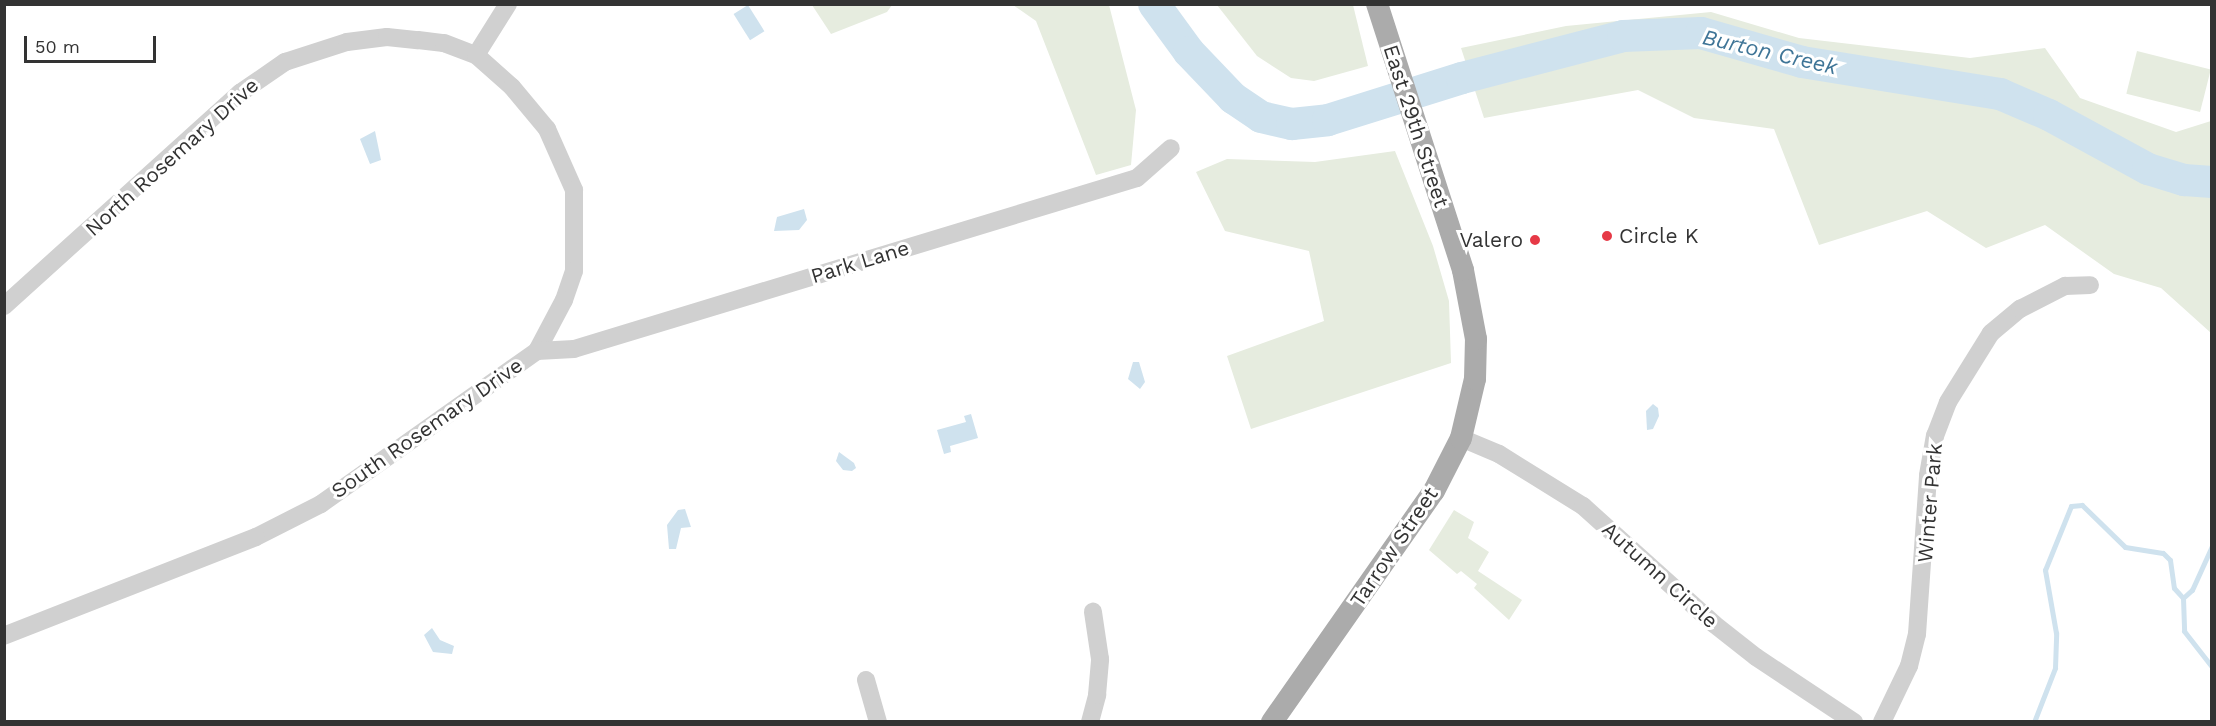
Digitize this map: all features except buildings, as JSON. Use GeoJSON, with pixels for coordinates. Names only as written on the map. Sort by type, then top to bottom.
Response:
{"type":"FeatureCollection","features":[{"type":"Feature","properties":{"kind":"main road","name":"East 29th Street"},"geometry":{"type":"LineString","coordinates":[[1377,4],[1463,270],[1476,354]]}},
{"type":"Feature","properties":{"kind":"main road","name":"Tarrow Street"},"geometry":{"type":"LineString","coordinates":[[1272,722],[1434,491],[1461,438],[1473,389],[1476,354]]}},
{"type":"Feature","properties":{"kind":"street"},"geometry":{"type":"LineString","coordinates":[[476,55],[508,4]]}},
{"type":"Feature","properties":{"kind":"street","name":"North Rosemary Drive"},"geometry":{"type":"LineString","coordinates":[[4,306],[240,93],[285,62],[324,47],[387,37],[444,43],[476,55]]}},
{"type":"Feature","properties":{"kind":"street","name":"South Rosemary Drive"},"geometry":{"type":"LineString","coordinates":[[4,636],[256,537],[321,504],[537,351],[564,300],[574,271],[574,190],[547,129],[512,87],[476,55]]}},
{"type":"Feature","properties":{"kind":"street","name":"Park Lane"},"geometry":{"type":"LineString","coordinates":[[537,351],[574,349],[1137,178],[1171,148]]}},
{"type":"Feature","properties":{"kind":"street","name":"Winter Park"},"geometry":{"type":"LineString","coordinates":[[1882,722],[1909,666],[1917,634],[1928,474],[1935,436],[1948,402],[1991,333],[2020,309],[2064,286],[2090,285]]}},
{"type":"Feature","properties":{"kind":"street","name":"Autumn Circle"},"geometry":{"type":"LineString","coordinates":[[1461,438],[1499,454],[1583,506],[1722,631],[1854,722]]}},
{"type":"Feature","properties":{"kind":"street"},"geometry":{"type":"LineString","coordinates":[[1090,722],[1097,695],[1100,659],[1092,612]]}},
{"type":"Feature","properties":{"kind":"street"},"geometry":{"type":"LineString","coordinates":[[866,680],[878,722]]}},
{"type":"Feature","properties":{"kind":"shaded area"},"geometry":{"type":"Polygon","coordinates":[[[812,5],[892,5],[887,12],[831,34],[812,5]]]}},
{"type":"Feature","properties":{"kind":"shaded area"},"geometry":{"type":"Polygon","coordinates":[[[1013,5],[1109,5],[1136,110],[1131,165],[1096,175],[1036,21],[1013,5]]]}},
{"type":"Feature","properties":{"kind":"shaded area"},"geometry":{"type":"Polygon","coordinates":[[[1217,5],[1353,5],[1368,66],[1314,81],[1291,78],[1257,56],[1217,5]]]}},
{"type":"Feature","properties":{"kind":"shaded area"},"geometry":{"type":"Polygon","coordinates":[[[1711,12],[1799,38],[1970,58],[2045,48],[2080,98],[2176,132],[2211,121],[2211,333],[2161,288],[2114,274],[2045,225],[1986,248],[1927,211],[1819,245],[1774,129],[1694,118],[1638,90],[1484,118],[1461,48],[1566,26],[1711,12]]]}},
{"type":"Feature","properties":{"kind":"shaded area"},"geometry":{"type":"Polygon","coordinates":[[[2137,51],[2211,69],[2200,112],[2126,94],[2137,51]]]}},
{"type":"Feature","properties":{"kind":"shaded area"},"geometry":{"type":"Polygon","coordinates":[[[1395,151],[1433,246],[1449,301],[1451,363],[1251,429],[1227,356],[1324,321],[1309,251],[1225,231],[1196,172],[1227,159],[1315,162],[1395,151]]]}},
{"type":"Feature","properties":{"kind":"shaded area"},"geometry":{"type":"Polygon","coordinates":[[[1454,510],[1474,522],[1468,538],[1489,552],[1478,571],[1522,600],[1509,620],[1474,588],[1477,584],[1461,571],[1457,574],[1429,550],[1454,510]]]}},
{"type":"Feature","properties":{"kind":"water"},"geometry":{"type":"Polygon","coordinates":[[[748,5],[764,31],[750,40],[734,14],[748,5]]]}},
{"type":"Feature","properties":{"kind":"water"},"geometry":{"type":"Polygon","coordinates":[[[375,131],[381,160],[370,164],[360,139],[375,131]]]}},
{"type":"Feature","properties":{"kind":"water"},"geometry":{"type":"Polygon","coordinates":[[[804,209],[807,220],[799,230],[774,231],[777,217],[804,209]]]}},
{"type":"Feature","properties":{"kind":"water"},"geometry":{"type":"Polygon","coordinates":[[[1133,362],[1139,362],[1145,382],[1140,389],[1128,379],[1133,362]]]}},
{"type":"Feature","properties":{"kind":"water"},"geometry":{"type":"Polygon","coordinates":[[[1653,404],[1658,408],[1659,416],[1653,429],[1647,430],[1646,411],[1653,404]]]}},
{"type":"Feature","properties":{"kind":"water"},"geometry":{"type":"Polygon","coordinates":[[[971,414],[978,438],[950,446],[951,452],[944,454],[937,430],[966,422],[964,416],[971,414]]]}},
{"type":"Feature","properties":{"kind":"water"},"geometry":{"type":"Polygon","coordinates":[[[839,452],[854,463],[856,468],[852,471],[843,470],[836,461],[839,452]]]}},
{"type":"Feature","properties":{"kind":"water"},"geometry":{"type":"Polygon","coordinates":[[[685,509],[691,527],[681,528],[676,549],[669,549],[667,525],[678,510],[685,509]]]}},
{"type":"Feature","properties":{"kind":"water"},"geometry":{"type":"Polygon","coordinates":[[[432,628],[440,640],[454,646],[452,654],[433,652],[424,635],[432,628]]]}},
{"type":"Feature","properties":{"kind":"waterway","name":"Burton Creek"},"geometry":{"type":"LineString","coordinates":[[1154,4],[1189,52],[1233,98],[1261,117],[1292,124],[1328,120],[1462,78],[1623,36],[1701,33],[1802,62],[2000,94],[2049,115],[2148,169],[2184,180],[2212,182]]}},
{"type":"Feature","properties":{"kind":"waterway"},"geometry":{"type":"LineString","coordinates":[[2034,722],[2055,668],[2056,633],[2045,570],[2071,506],[2082,505],[2125,547],[2163,553],[2170,560],[2174,588],[2183,598],[2184,631],[2212,667]]}},
{"type":"Feature","properties":{"kind":"waterway"},"geometry":{"type":"LineString","coordinates":[[2183,598],[2192,590],[2212,546]]}},
{"type":"Feature","properties":{"kind":"place","name":"Circle K"},"geometry":{"type":"Point","coordinates":[1607,236]}},
{"type":"Feature","properties":{"kind":"place","name":"Valero"},"geometry":{"type":"Point","coordinates":[1535,240]}}]}
